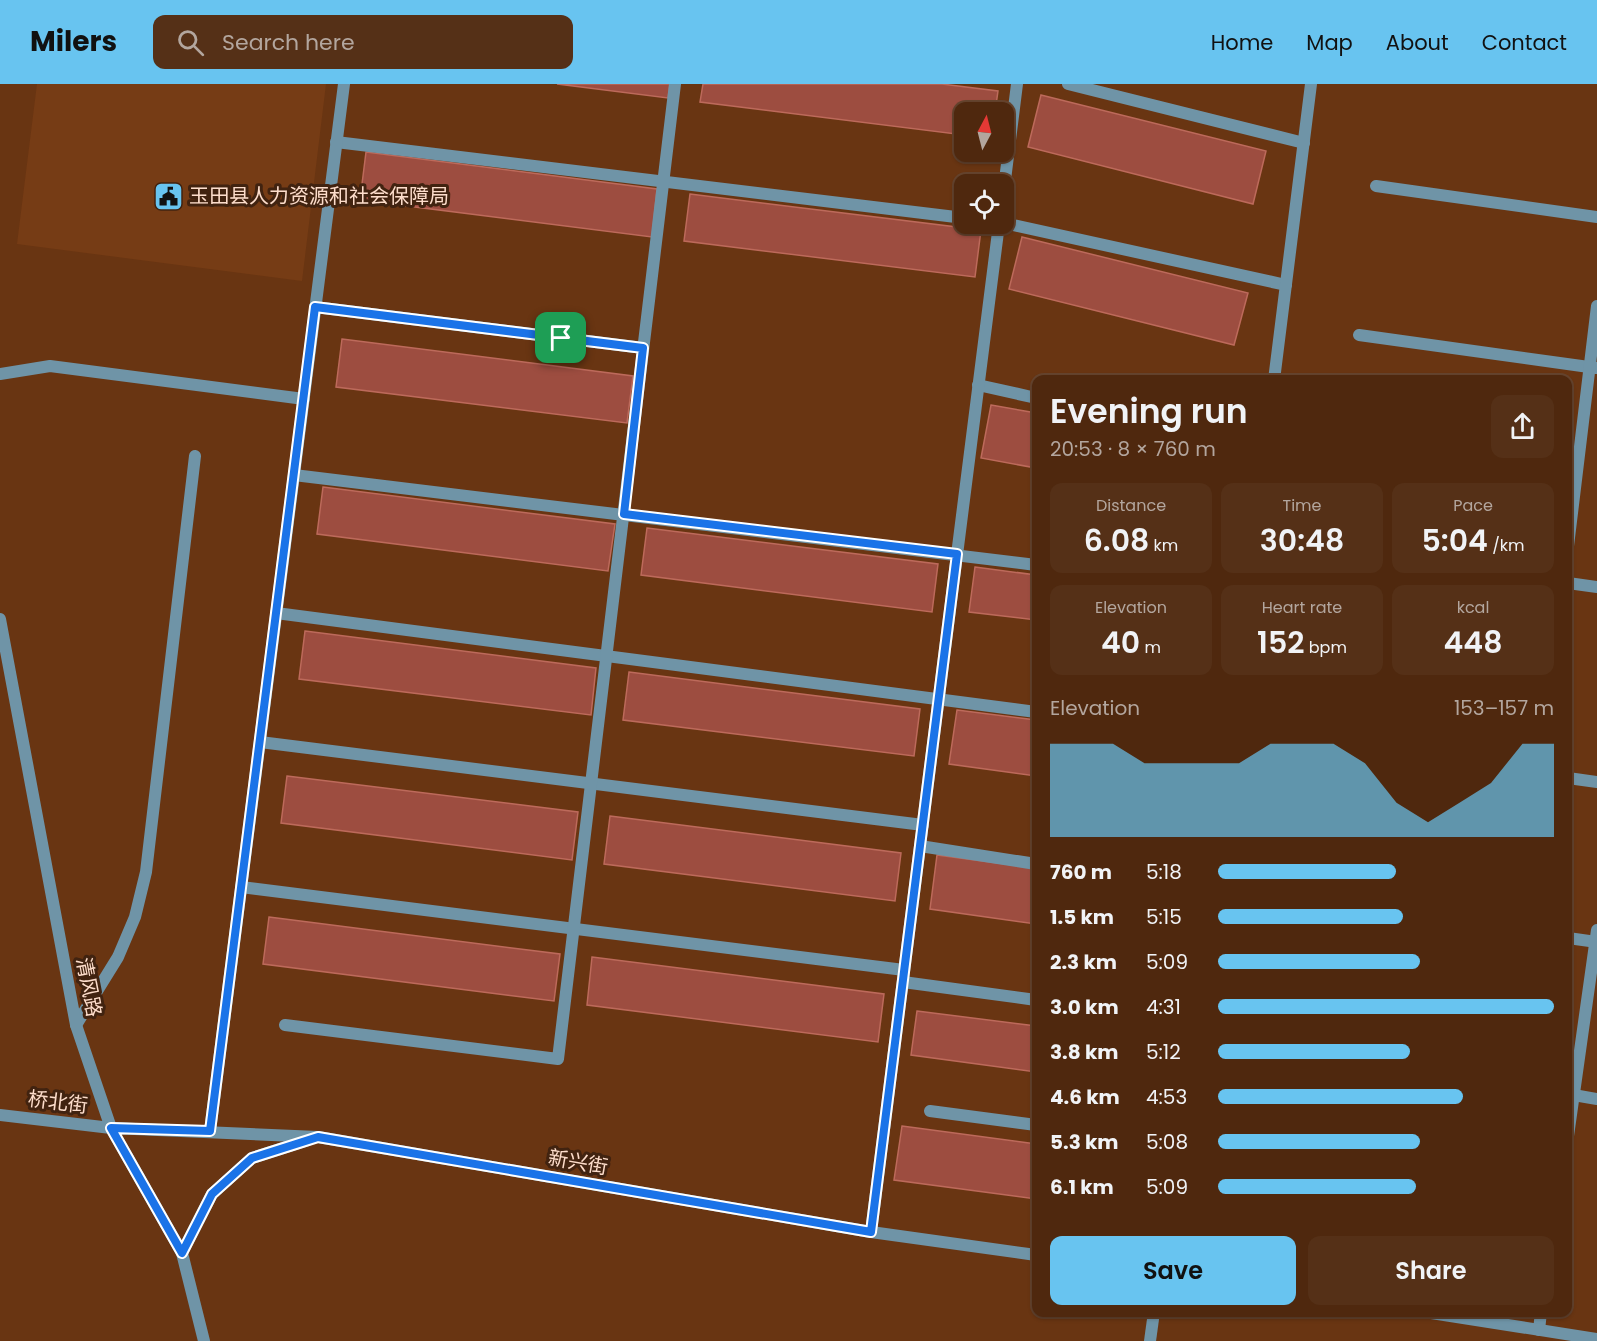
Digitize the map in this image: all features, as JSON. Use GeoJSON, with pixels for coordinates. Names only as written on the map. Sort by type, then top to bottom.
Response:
{"type":"FeatureCollection","features":[{"type":"Feature","properties":{"kind":"street"},"geometry":{"type":"LineString","coordinates":[[210,1131],[344,84]]}},
{"type":"Feature","properties":{"kind":"street"},"geometry":{"type":"LineString","coordinates":[[285,1025],[558,1059],[675,84]]}},
{"type":"Feature","properties":{"kind":"street"},"geometry":{"type":"LineString","coordinates":[[1006,174],[1017,84]]}},
{"type":"Feature","properties":{"kind":"street"},"geometry":{"type":"LineString","coordinates":[[1068,84],[1304,143]]}},
{"type":"Feature","properties":{"kind":"street"},"geometry":{"type":"LineString","coordinates":[[1275,375],[1311,84]]}},
{"type":"Feature","properties":{"kind":"street"},"geometry":{"type":"LineString","coordinates":[[336,142],[954,217]]}},
{"type":"Feature","properties":{"kind":"street"},"geometry":{"type":"LineString","coordinates":[[1376,186],[1597,217]]}},
{"type":"Feature","properties":{"kind":"street"},"geometry":{"type":"LineString","coordinates":[[1014,225],[1286,285]]}},
{"type":"Feature","properties":{"kind":"street"},"geometry":{"type":"LineString","coordinates":[[871,1232],[998,234]]}},
{"type":"Feature","properties":{"kind":"street"},"geometry":{"type":"LineString","coordinates":[[1572,484],[1593,368],[1597,306]]}},
{"type":"Feature","properties":{"kind":"street"},"geometry":{"type":"LineString","coordinates":[[315,307],[643,348]]}},
{"type":"Feature","properties":{"kind":"street"},"geometry":{"type":"LineString","coordinates":[[1359,335],[1593,368]]}},
{"type":"Feature","properties":{"kind":"street"},"geometry":{"type":"LineString","coordinates":[[0,374],[50,366],[304,399]]}},
{"type":"Feature","properties":{"kind":"street"},"geometry":{"type":"LineString","coordinates":[[978,385],[1032,397]]}},
{"type":"Feature","properties":{"kind":"street"},"geometry":{"type":"LineString","coordinates":[[76,1024],[118,957],[135,917],[146,872],[195,456]]}},
{"type":"Feature","properties":{"kind":"street"},"geometry":{"type":"LineString","coordinates":[[294,475],[1032,564]]}},
{"type":"Feature","properties":{"kind":"street"},"geometry":{"type":"LineString","coordinates":[[1572,584],[1597,587]]}},
{"type":"Feature","properties":{"kind":"street"},"geometry":{"type":"LineString","coordinates":[[276,613],[1032,711]]}},
{"type":"Feature","properties":{"kind":"street","name":"清风路"},"geometry":{"type":"LineString","coordinates":[[0,619],[76,1024],[111,1128],[182,1253],[204,1341]]}},
{"type":"Feature","properties":{"kind":"street"},"geometry":{"type":"LineString","coordinates":[[260,742],[923,825]]}},
{"type":"Feature","properties":{"kind":"street"},"geometry":{"type":"LineString","coordinates":[[1572,779],[1597,782]]}},
{"type":"Feature","properties":{"kind":"street"},"geometry":{"type":"LineString","coordinates":[[920,846],[1032,863]]}},
{"type":"Feature","properties":{"kind":"street"},"geometry":{"type":"LineString","coordinates":[[241,887],[573,929],[903,976],[1032,999]]}},
{"type":"Feature","properties":{"kind":"street"},"geometry":{"type":"LineString","coordinates":[[1572,938],[1596,938],[1572,1083]]}},
{"type":"Feature","properties":{"kind":"street"},"geometry":{"type":"LineString","coordinates":[[1572,1095],[1597,1099]]}},
{"type":"Feature","properties":{"kind":"street"},"geometry":{"type":"LineString","coordinates":[[930,1111],[1032,1124]]}},
{"type":"Feature","properties":{"kind":"street","name":"桥北街"},"geometry":{"type":"LineString","coordinates":[[0,1115],[111,1128]]}},
{"type":"Feature","properties":{"kind":"street","name":"新兴街"},"geometry":{"type":"LineString","coordinates":[[111,1128],[318,1137],[871,1232],[1032,1254]]}},
{"type":"Feature","properties":{"kind":"street"},"geometry":{"type":"LineString","coordinates":[[182,1253],[212,1194],[252,1158],[318,1137]]}},
{"type":"Feature","properties":{"kind":"street"},"geometry":{"type":"LineString","coordinates":[[1150,1341],[1153,1317]]}},
{"type":"Feature","properties":{"kind":"street"},"geometry":{"type":"LineString","coordinates":[[1457,1317],[1597,1339]]}},
{"type":"Feature","properties":{"kind":"street"},"geometry":{"type":"LineString","coordinates":[[1539,1330],[1540,1317]]}},
{"type":"Feature","properties":{"kind":"shaded area","name":"玉田县人力资源和社会保障局"},"geometry":{"type":"Polygon","coordinates":[[[37,84],[326,84],[302,281],[17,244],[37,84]]]}},
{"type":"Feature","properties":{"kind":"building"},"geometry":{"type":"Polygon","coordinates":[[[557,84],[670,84],[668,98],[557,84]]]}},
{"type":"Feature","properties":{"kind":"building"},"geometry":{"type":"Polygon","coordinates":[[[703,84],[942,84],[998,91],[996,102],[954,102],[954,134],[700,102],[703,84]]]}},
{"type":"Feature","properties":{"kind":"building"},"geometry":{"type":"Polygon","coordinates":[[[1041,95],[1266,151],[1253,204],[1028,147],[1041,95]]]}},
{"type":"Feature","properties":{"kind":"building"},"geometry":{"type":"Polygon","coordinates":[[[366,152],[657,189],[652,237],[360,200],[366,152]]]}},
{"type":"Feature","properties":{"kind":"building"},"geometry":{"type":"Polygon","coordinates":[[[690,194],[954,227],[954,234],[980,234],[975,277],[684,241],[690,194]]]}},
{"type":"Feature","properties":{"kind":"building"},"geometry":{"type":"Polygon","coordinates":[[[1022,237],[1248,293],[1234,345],[1009,289],[1022,237]]]}},
{"type":"Feature","properties":{"kind":"building"},"geometry":{"type":"Polygon","coordinates":[[[342,339],[633,376],[627,423],[336,387],[342,339]]]}},
{"type":"Feature","properties":{"kind":"building"},"geometry":{"type":"Polygon","coordinates":[[[991,405],[1032,412],[1032,467],[981,458],[991,405]]]}},
{"type":"Feature","properties":{"kind":"building"},"geometry":{"type":"Polygon","coordinates":[[[323,487],[615,524],[608,571],[317,534],[323,487]]]}},
{"type":"Feature","properties":{"kind":"building"},"geometry":{"type":"Polygon","coordinates":[[[647,528],[938,564],[932,612],[641,575],[647,528]]]}},
{"type":"Feature","properties":{"kind":"building"},"geometry":{"type":"Polygon","coordinates":[[[975,567],[1032,574],[1032,620],[969,612],[975,567]]]}},
{"type":"Feature","properties":{"kind":"building"},"geometry":{"type":"Polygon","coordinates":[[[305,631],[596,668],[591,715],[299,679],[305,631]]]}},
{"type":"Feature","properties":{"kind":"building"},"geometry":{"type":"Polygon","coordinates":[[[629,672],[920,709],[914,756],[623,720],[629,672]]]}},
{"type":"Feature","properties":{"kind":"building"},"geometry":{"type":"Polygon","coordinates":[[[957,710],[1032,719],[1032,775],[949,764],[957,710]]]}},
{"type":"Feature","properties":{"kind":"building"},"geometry":{"type":"Polygon","coordinates":[[[287,776],[578,812],[572,860],[281,823],[287,776]]]}},
{"type":"Feature","properties":{"kind":"building"},"geometry":{"type":"Polygon","coordinates":[[[610,816],[901,853],[895,901],[604,864],[610,816]]]}},
{"type":"Feature","properties":{"kind":"building"},"geometry":{"type":"Polygon","coordinates":[[[937,855],[1032,867],[1032,923],[930,909],[937,855]]]}},
{"type":"Feature","properties":{"kind":"building"},"geometry":{"type":"Polygon","coordinates":[[[269,917],[560,954],[554,1001],[263,964],[269,917]]]}},
{"type":"Feature","properties":{"kind":"building"},"geometry":{"type":"Polygon","coordinates":[[[592,957],[884,994],[878,1042],[587,1005],[592,957]]]}},
{"type":"Feature","properties":{"kind":"building"},"geometry":{"type":"Polygon","coordinates":[[[917,1011],[1032,1025],[1032,1071],[911,1055],[917,1011]]]}},
{"type":"Feature","properties":{"kind":"building"},"geometry":{"type":"Polygon","coordinates":[[[902,1126],[1032,1143],[1032,1198],[894,1180],[902,1126]]]}},
{"type":"Feature","properties":{"kind":"place","name":"玉田县人力资源和社会保障局"},"geometry":{"type":"Point","coordinates":[168,196]}},
{"type":"Feature","properties":{"kind":"route"},"geometry":{"type":"LineString","coordinates":[[315,307],[561,338],[643,348],[624,514],[957,554],[871,1232],[318,1137],[252,1158],[212,1194],[182,1253],[111,1128],[210,1131],[315,307]]}}]}
